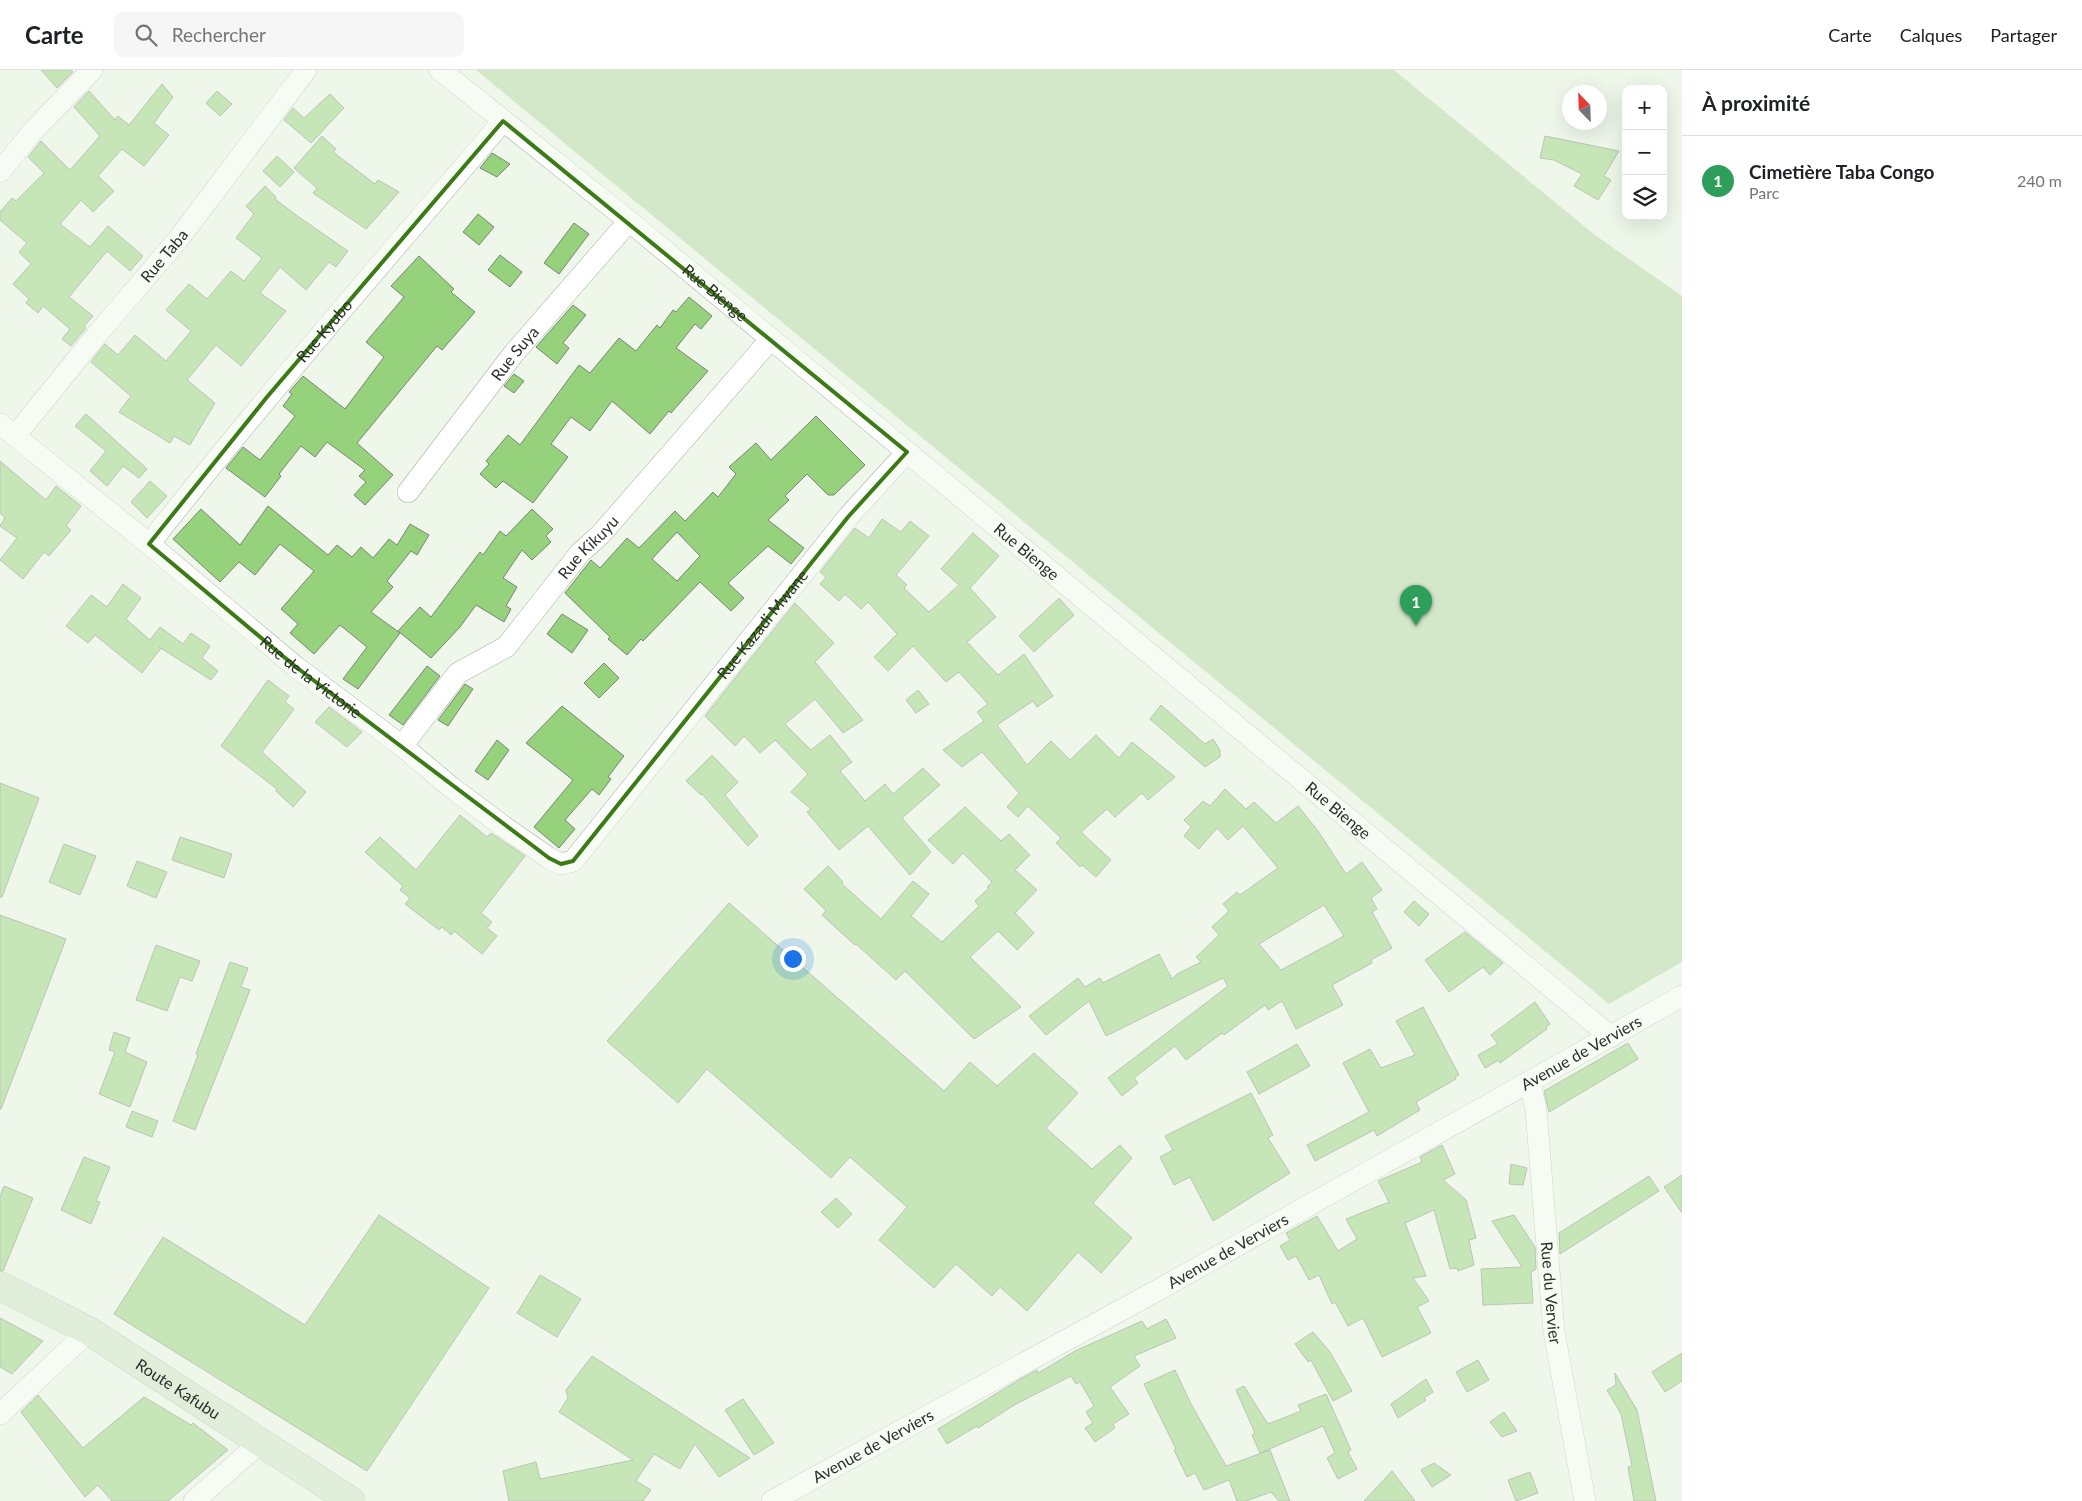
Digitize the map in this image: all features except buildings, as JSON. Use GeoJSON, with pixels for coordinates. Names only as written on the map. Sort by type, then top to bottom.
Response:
{"type":"FeatureCollection","features":[{"type":"Feature","properties":{"kind":"main road","name":"Route Kafubu"},"geometry":{"type":"LineString","coordinates":[[0,1286],[88,1331],[262,1441],[352,1501]]}},
{"type":"Feature","properties":{"kind":"street"},"geometry":{"type":"LineString","coordinates":[[0,172],[32,132],[92,70]]}},
{"type":"Feature","properties":{"kind":"street","name":"Rue Taba"},"geometry":{"type":"LineString","coordinates":[[7,430],[95,337],[180,237],[306,70]]}},
{"type":"Feature","properties":{"kind":"street","name":"Rue Bienge"},"geometry":{"type":"LineString","coordinates":[[440,70],[629,221],[1611,1037]]}},
{"type":"Feature","properties":{"kind":"street","name":"Rue Kyubo"},"geometry":{"type":"LineString","coordinates":[[148,544],[267,397],[502,121]]}},
{"type":"Feature","properties":{"kind":"street","name":"Rue Suya"},"geometry":{"type":"LineString","coordinates":[[408,492],[514,353],[629,221]]}},
{"type":"Feature","properties":{"kind":"street","name":"Rue Kikuyu"},"geometry":{"type":"LineString","coordinates":[[402,746],[458,673],[506,647],[580,553],[601,534],[771,339]]}},
{"type":"Feature","properties":{"kind":"street","name":"Rue de la Victorie"},"geometry":{"type":"LineString","coordinates":[[7,430],[296,667],[402,746],[452,788],[549,858],[561,864],[573,861],[621,801]]}},
{"type":"Feature","properties":{"kind":"street","name":"Rue Kazadi Mwane"},"geometry":{"type":"LineString","coordinates":[[621,801],[848,517],[907,452]]}},
{"type":"Feature","properties":{"kind":"street","name":"Avenue de Verviers"},"geometry":{"type":"LineString","coordinates":[[772,1501],[1150,1295],[1682,996]]}},
{"type":"Feature","properties":{"kind":"street","name":"Rue du Vervier"},"geometry":{"type":"LineString","coordinates":[[1530,1083],[1536,1110],[1554,1332],[1585,1501]]}},
{"type":"Feature","properties":{"kind":"street"},"geometry":{"type":"LineString","coordinates":[[0,1414],[88,1331]]}},
{"type":"Feature","properties":{"kind":"street"},"geometry":{"type":"LineString","coordinates":[[194,1501],[262,1441]]}},
{"type":"Feature","properties":{"kind":"highlighted area"},"geometry":{"type":"Polygon","coordinates":[[[503,121],[907,452],[848,517],[573,861],[561,864],[549,858],[296,667],[149,544],[267,397],[503,121]]]}},
{"type":"Feature","properties":{"kind":"green space"},"geometry":{"type":"Polygon","coordinates":[[[476,70],[1394,70],[1595,235],[1682,296],[1682,962],[1609,1004],[476,70]]]}},
{"type":"Feature","properties":{"kind":"place","name":"Cimetière Taba Congo"},"geometry":{"type":"Point","coordinates":[1416,626]}}]}
